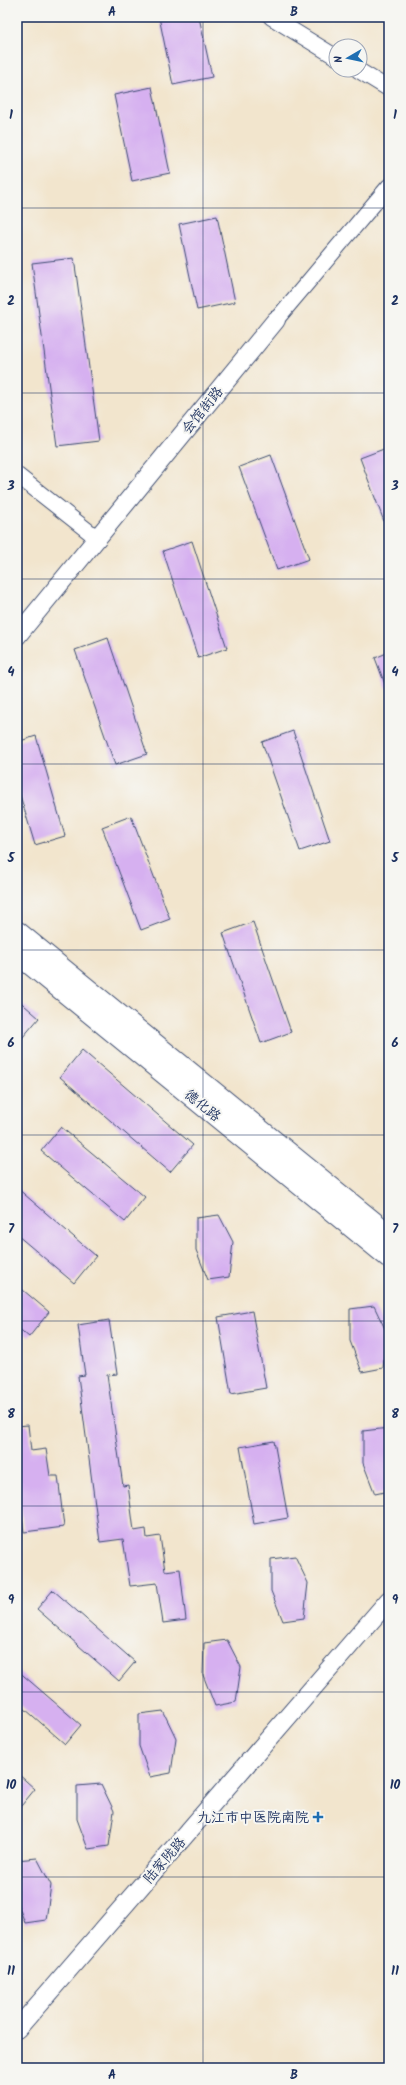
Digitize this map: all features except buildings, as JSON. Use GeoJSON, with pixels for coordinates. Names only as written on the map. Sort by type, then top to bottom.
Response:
{"type":"FeatureCollection","features":[{"type":"Feature","properties":{"kind":"main road","name":"德化路"},"geometry":{"type":"LineString","coordinates":[[17,932],[389,1236]]}},
{"type":"Feature","properties":{"kind":"main road","name":"德化路"},"geometry":{"type":"LineString","coordinates":[[17,953],[389,1257]]}},
{"type":"Feature","properties":{"kind":"street"},"geometry":{"type":"LineString","coordinates":[[271,17],[328,52]]}},
{"type":"Feature","properties":{"kind":"street"},"geometry":{"type":"LineString","coordinates":[[368,76],[389,89]]}},
{"type":"Feature","properties":{"kind":"street","name":"会馆街路"},"geometry":{"type":"LineString","coordinates":[[17,636],[276,320],[389,186]]}},
{"type":"Feature","properties":{"kind":"street"},"geometry":{"type":"LineString","coordinates":[[17,475],[97,538]]}},
{"type":"Feature","properties":{"kind":"street","name":"陆家陇路"},"geometry":{"type":"LineString","coordinates":[[17,2029],[389,1600]]}},
{"type":"Feature","properties":{"kind":"place","name":"九江市中医院南院"},"geometry":{"type":"Point","coordinates":[318,1817]}}]}
